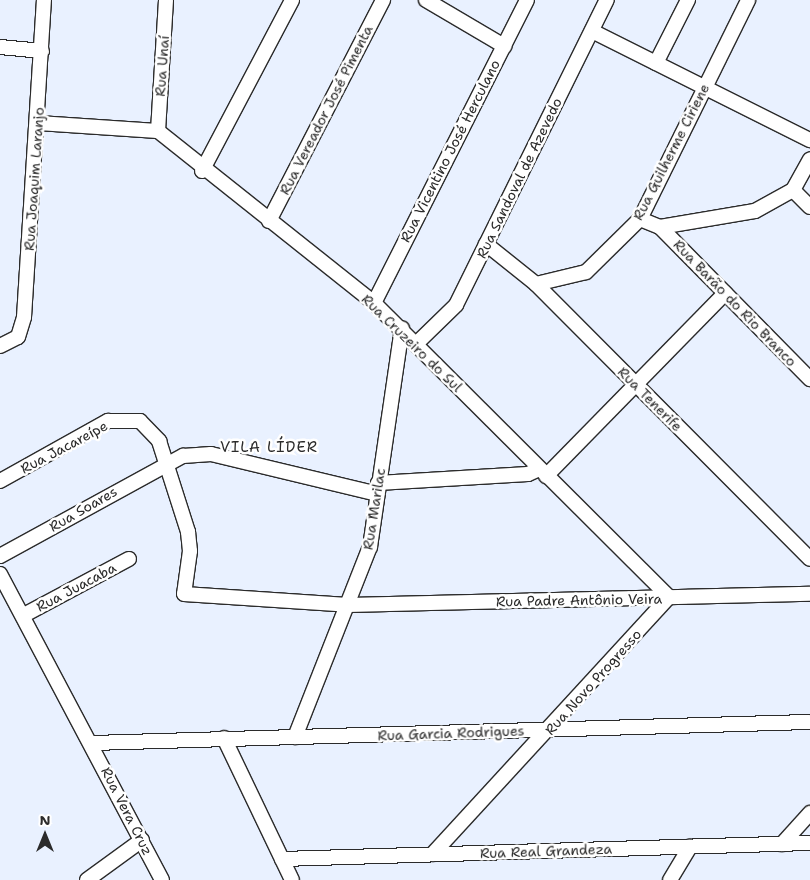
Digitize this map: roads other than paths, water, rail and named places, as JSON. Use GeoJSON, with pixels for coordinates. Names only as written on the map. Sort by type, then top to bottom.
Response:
{"type":"FeatureCollection","features":[{"type":"Feature","properties":{"kind":"street","name":"Rua Joaquim Laranjo"},"geometry":{"type":"LineString","coordinates":[[0,346],[18,337],[24,317],[38,123],[44,0]]}},
{"type":"Feature","properties":{"kind":"street","name":"Rua Unaí"},"geometry":{"type":"LineString","coordinates":[[158,131],[166,0]]}},
{"type":"Feature","properties":{"kind":"street"},"geometry":{"type":"LineString","coordinates":[[202,171],[292,0]]}},
{"type":"Feature","properties":{"kind":"street","name":"Rua Vereador José Pimenta"},"geometry":{"type":"LineString","coordinates":[[269,221],[383,0]]}},
{"type":"Feature","properties":{"kind":"street"},"geometry":{"type":"LineString","coordinates":[[426,0],[504,46]]}},
{"type":"Feature","properties":{"kind":"street","name":"Rua Vicentino José Herculano"},"geometry":{"type":"LineString","coordinates":[[374,302],[526,0]]}},
{"type":"Feature","properties":{"kind":"street","name":"Rua Sandoval de Azevedo"},"geometry":{"type":"LineString","coordinates":[[416,344],[456,305],[607,0]]}},
{"type":"Feature","properties":{"kind":"street"},"geometry":{"type":"LineString","coordinates":[[656,63],[688,0]]}},
{"type":"Feature","properties":{"kind":"street","name":"Rua Guilherme Ciriene"},"geometry":{"type":"LineString","coordinates":[[536,284],[586,272],[640,219],[748,0]]}},
{"type":"Feature","properties":{"kind":"street"},"geometry":{"type":"LineString","coordinates":[[592,31],[810,140]]}},
{"type":"Feature","properties":{"kind":"street"},"geometry":{"type":"LineString","coordinates":[[0,47],[42,50]]}},
{"type":"Feature","properties":{"kind":"street"},"geometry":{"type":"LineString","coordinates":[[38,123],[158,131]]}},
{"type":"Feature","properties":{"kind":"street","name":"Rua Cruzeiro do Sul"},"geometry":{"type":"LineString","coordinates":[[158,131],[202,171],[374,302],[669,597]]}},
{"type":"Feature","properties":{"kind":"street"},"geometry":{"type":"LineString","coordinates":[[640,219],[660,227],[755,211],[793,190],[810,159]]}},
{"type":"Feature","properties":{"kind":"street"},"geometry":{"type":"LineString","coordinates":[[793,190],[810,207]]}},
{"type":"Feature","properties":{"kind":"street","name":"Rua Barão do Rio Branco"},"geometry":{"type":"LineString","coordinates":[[660,227],[810,379]]}},
{"type":"Feature","properties":{"kind":"street","name":"Rua Tenerife"},"geometry":{"type":"LineString","coordinates":[[486,244],[536,284],[810,559]]}},
{"type":"Feature","properties":{"kind":"street"},"geometry":{"type":"LineString","coordinates":[[543,472],[638,386],[726,293]]}},
{"type":"Feature","properties":{"kind":"street","name":"Rua Marilac"},"geometry":{"type":"LineString","coordinates":[[295,737],[370,547],[402,328]]}},
{"type":"Feature","properties":{"kind":"street","name":"Rua Jacareípe"},"geometry":{"type":"LineString","coordinates":[[0,481],[108,421],[121,419],[140,421],[152,430],[166,462],[190,551],[184,594],[348,605]]}},
{"type":"Feature","properties":{"kind":"street","name":"Rua Soares"},"geometry":{"type":"LineString","coordinates":[[0,556],[166,462],[211,454],[377,489],[543,472]]}},
{"type":"Feature","properties":{"kind":"street","name":"Rua Juacaba"},"geometry":{"type":"LineString","coordinates":[[24,615],[129,560]]}},
{"type":"Feature","properties":{"kind":"street","name":"Rua Vera Cruz"},"geometry":{"type":"LineString","coordinates":[[0,574],[92,743],[162,880]]}},
{"type":"Feature","properties":{"kind":"street","name":"Rua Padre Antônio Veira"},"geometry":{"type":"LineString","coordinates":[[348,605],[810,594]]}},
{"type":"Feature","properties":{"kind":"street","name":"Rua Novo Progresso"},"geometry":{"type":"LineString","coordinates":[[433,854],[550,730],[669,597]]}},
{"type":"Feature","properties":{"kind":"street","name":"Rua Garcia Rodrigues"},"geometry":{"type":"LineString","coordinates":[[92,743],[810,722]]}},
{"type":"Feature","properties":{"kind":"street"},"geometry":{"type":"LineString","coordinates":[[224,738],[292,880]]}},
{"type":"Feature","properties":{"kind":"street"},"geometry":{"type":"LineString","coordinates":[[782,844],[810,813]]}},
{"type":"Feature","properties":{"kind":"street"},"geometry":{"type":"LineString","coordinates":[[87,880],[142,840]]}},
{"type":"Feature","properties":{"kind":"street","name":"Rua Real Grandeza"},"geometry":{"type":"LineString","coordinates":[[282,859],[810,843]]}},
{"type":"Feature","properties":{"kind":"street"},"geometry":{"type":"LineString","coordinates":[[670,880],[690,847]]}},
{"type":"Feature","properties":{"kind":"district","name":"VILA LÍDER"},"geometry":{"type":"Point","coordinates":[269,448]}}]}
